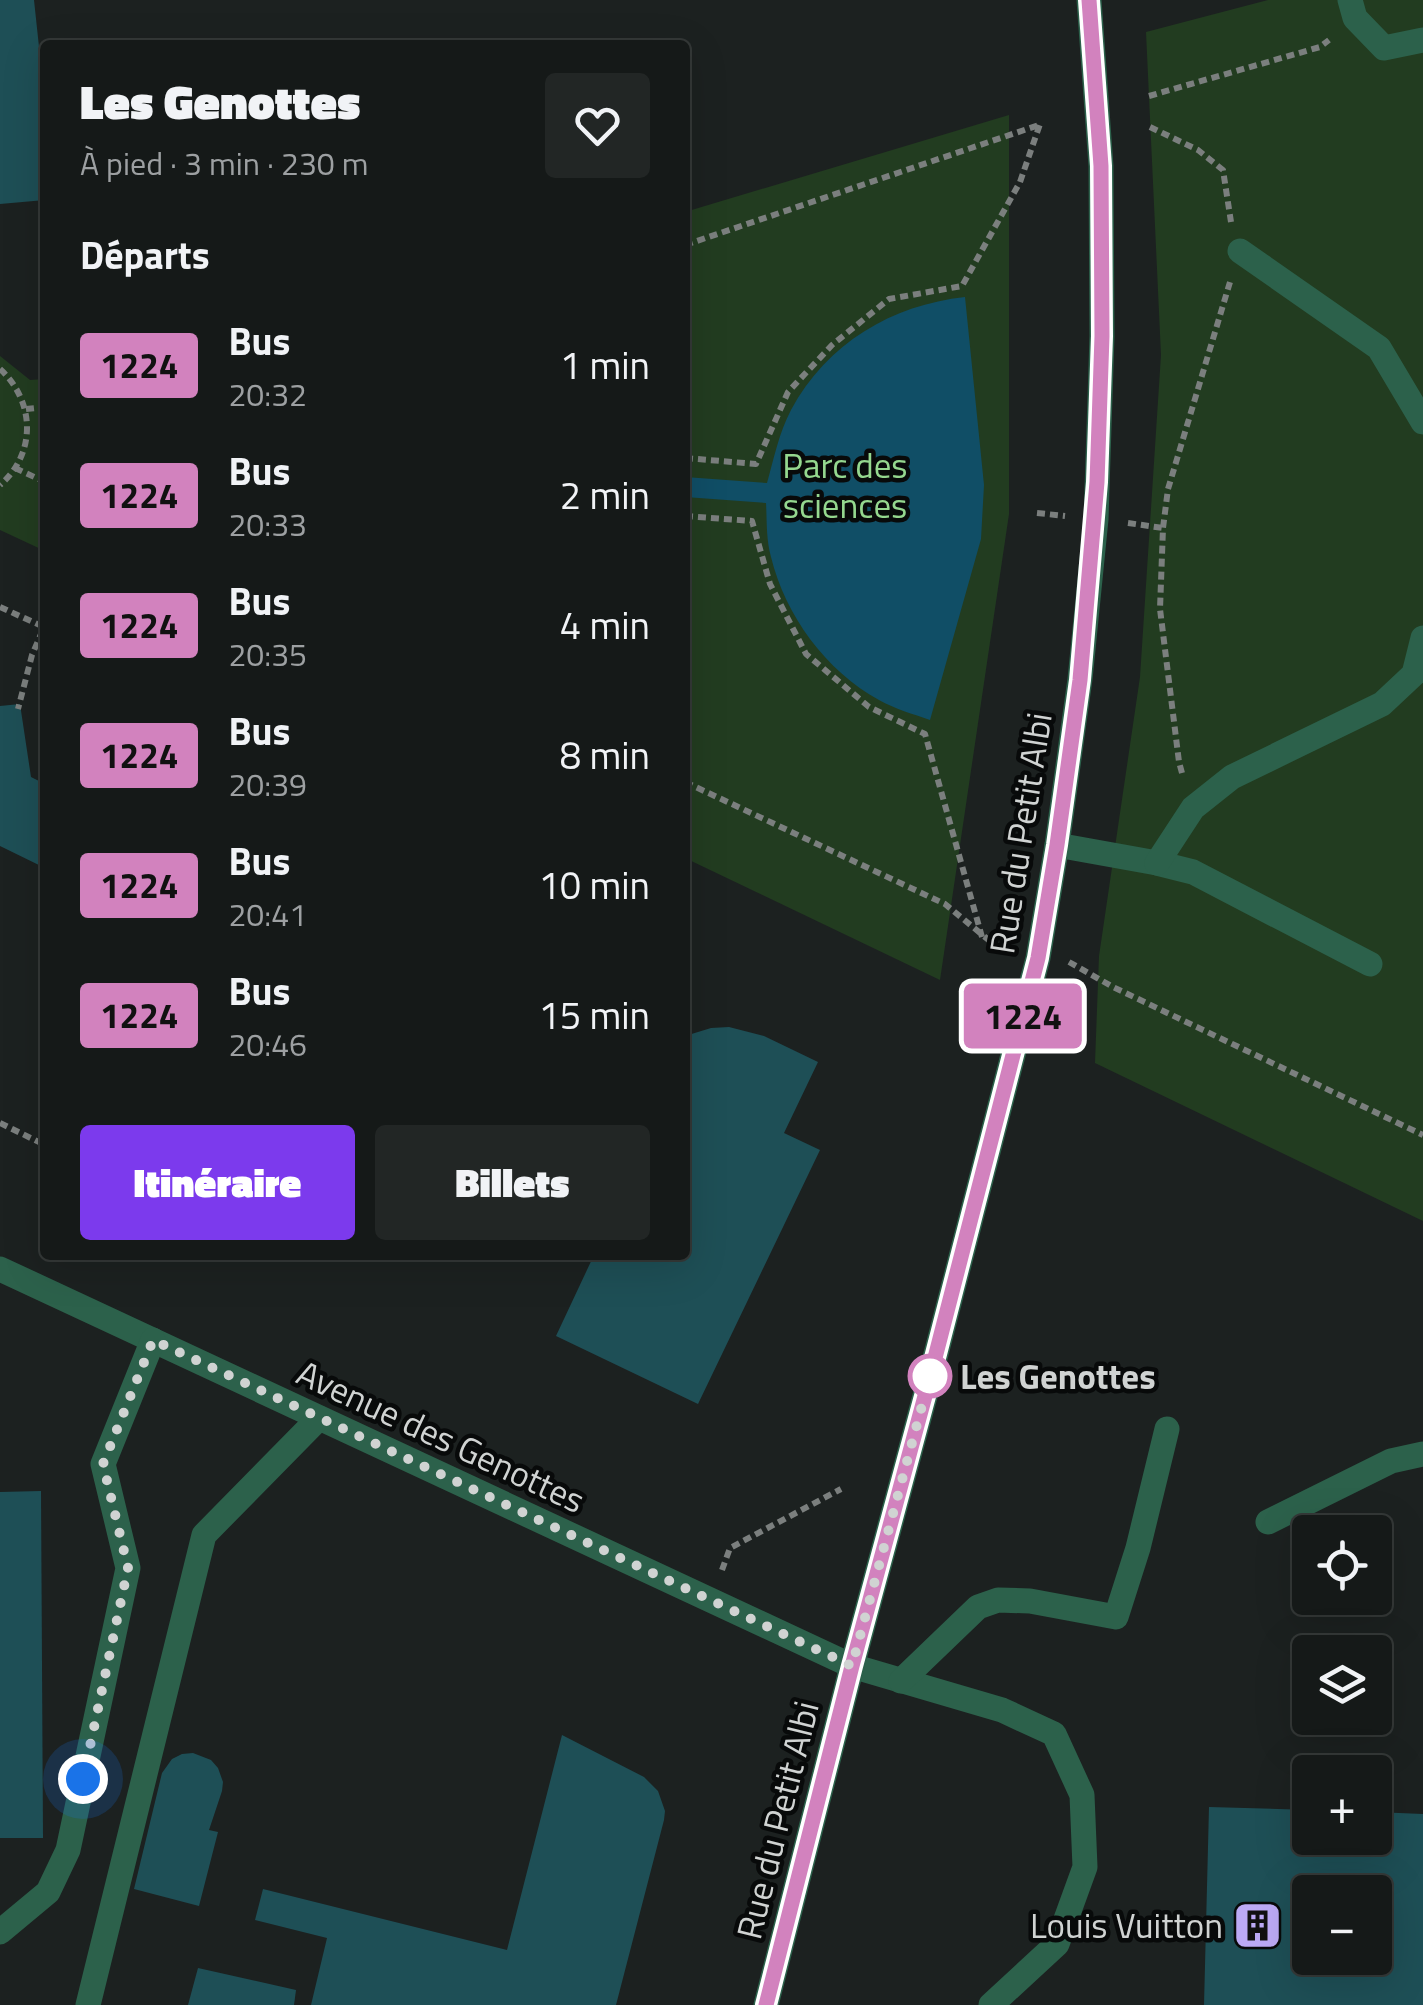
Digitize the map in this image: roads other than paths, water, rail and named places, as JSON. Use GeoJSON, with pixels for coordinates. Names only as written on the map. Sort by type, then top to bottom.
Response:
{"type":"FeatureCollection","features":[{"type":"Feature","properties":{"kind":"street","name":"Rue du Petit Albi"},"geometry":{"type":"LineString","coordinates":[[766,2005],[1038,958],[1057,845],[1080,680],[1097,482],[1102,336],[1101,166],[1091,0]]}},
{"type":"Feature","properties":{"kind":"street"},"geometry":{"type":"LineString","coordinates":[[1352,9],[1384,48],[1423,40]]}},
{"type":"Feature","properties":{"kind":"street"},"geometry":{"type":"LineString","coordinates":[[1240,251],[1379,348],[1423,422]]}},
{"type":"Feature","properties":{"kind":"street"},"geometry":{"type":"LineString","coordinates":[[1157,862],[1193,808],[1232,777],[1382,704],[1414,674],[1423,638]]}},
{"type":"Feature","properties":{"kind":"street"},"geometry":{"type":"LineString","coordinates":[[1057,845],[1192,872],[1370,964]]}},
{"type":"Feature","properties":{"kind":"street","name":"Avenue des Genottes"},"geometry":{"type":"LineString","coordinates":[[0,1269],[852,1666],[1002,1710],[1054,1734],[1082,1795],[1085,1867],[1057,1944],[991,2005]]}},
{"type":"Feature","properties":{"kind":"street"},"geometry":{"type":"LineString","coordinates":[[0,1932],[48,1892],[68,1850],[128,1568],[103,1464],[153,1340]]}},
{"type":"Feature","properties":{"kind":"street"},"geometry":{"type":"LineString","coordinates":[[88,2005],[204,1535],[319,1418]]}},
{"type":"Feature","properties":{"kind":"street"},"geometry":{"type":"LineString","coordinates":[[901,1680],[978,1607],[998,1600],[1116,1617],[1138,1548],[1167,1430]]}},
{"type":"Feature","properties":{"kind":"street"},"geometry":{"type":"LineString","coordinates":[[1268,1522],[1390,1462],[1423,1454]]}},
{"type":"Feature","properties":{"kind":"water"},"geometry":{"type":"Polygon","coordinates":[[[965,297],[984,485],[981,539],[930,720],[891,706],[860,688],[810,639],[777,579],[768,544],[766,503],[690,497],[690,477],[767,483],[791,410],[823,365],[864,331],[938,301],[965,297]]]}},
{"type":"Feature","properties":{"kind":"place","name":"Les Genottes"},"geometry":{"type":"Point","coordinates":[930,1376]}},
{"type":"Feature","properties":{"kind":"place","name":"Louis Vuitton"},"geometry":{"type":"Point","coordinates":[1258,1925]}},
{"type":"Feature","properties":{"kind":"park label","name":"Parc des sciences"},"geometry":{"type":"Point","coordinates":[845,485]}}]}
